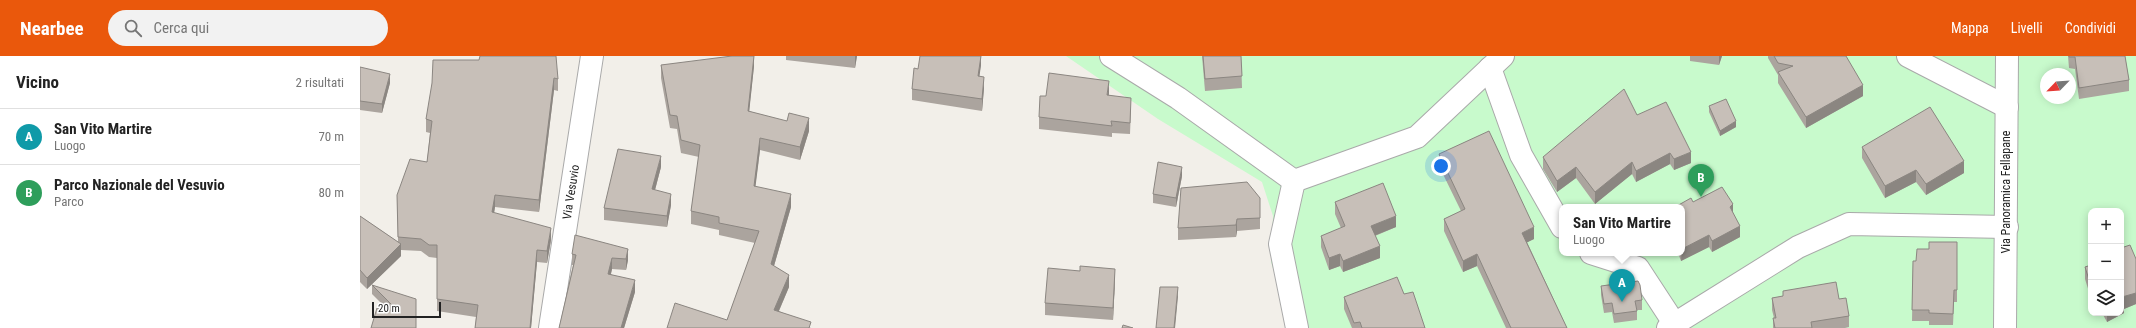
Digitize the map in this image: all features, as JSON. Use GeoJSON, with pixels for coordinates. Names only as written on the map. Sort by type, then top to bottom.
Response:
{"type":"FeatureCollection","features":[{"type":"Feature","properties":{"kind":"street","name":"Via Vesuvio"},"geometry":{"type":"LineString","coordinates":[[550,328],[592,56]]}},
{"type":"Feature","properties":{"kind":"street"},"geometry":{"type":"LineString","coordinates":[[1111,56],[1178,98],[1294,181]]}},
{"type":"Feature","properties":{"kind":"street"},"geometry":{"type":"LineString","coordinates":[[1908,56],[2007,107]]}},
{"type":"Feature","properties":{"kind":"street","name":"Via Panoramica Fellapane"},"geometry":{"type":"LineString","coordinates":[[2005,328],[2007,226],[2007,56]]}},
{"type":"Feature","properties":{"kind":"street"},"geometry":{"type":"LineString","coordinates":[[1294,181],[1417,137],[1496,62],[1521,155],[1559,222]]}},
{"type":"Feature","properties":{"kind":"street"},"geometry":{"type":"LineString","coordinates":[[1294,181],[1280,244],[1296,328]]}},
{"type":"Feature","properties":{"kind":"street"},"geometry":{"type":"LineString","coordinates":[[1600,256],[1638,268],[1671,325],[1798,247],[1848,224],[2007,226]]}},
{"type":"Feature","properties":{"kind":"green space"},"geometry":{"type":"Polygon","coordinates":[[[1066,56],[2136,56],[2136,328],[1292,328],[1271,262],[1273,216],[1262,182],[1158,119],[1066,56]]]}},
{"type":"Feature","properties":{"kind":"building"},"geometry":{"type":"Polygon","coordinates":[[[480,56],[556,56],[558,79],[554,78],[539,200],[495,195],[492,212],[551,228],[547,251],[537,250],[530,328],[475,328],[478,305],[437,299],[437,245],[429,245],[421,239],[398,237],[397,195],[410,159],[427,162],[432,121],[426,119],[432,83],[433,60],[479,60],[480,56]]]}},
{"type":"Feature","properties":{"kind":"building"},"geometry":{"type":"Polygon","coordinates":[[[732,56],[754,56],[748,111],[787,121],[789,113],[809,118],[800,147],[760,138],[754,186],[791,194],[771,264],[789,275],[774,310],[811,322],[809,328],[667,328],[675,303],[727,320],[759,231],[719,223],[719,217],[691,211],[700,145],[681,140],[677,116],[670,115],[661,65],[732,56]]]}},
{"type":"Feature","properties":{"kind":"building"},"geometry":{"type":"Polygon","coordinates":[[[920,56],[981,56],[978,76],[984,77],[982,99],[912,89],[914,68],[918,69],[920,56]]]}},
{"type":"Feature","properties":{"kind":"building"},"geometry":{"type":"Polygon","coordinates":[[[1203,56],[1241,56],[1242,76],[1205,79],[1203,56]]]}},
{"type":"Feature","properties":{"kind":"building"},"geometry":{"type":"Polygon","coordinates":[[[1774,56],[1846,56],[1863,85],[1806,117],[1778,72],[1793,66],[1778,63],[1774,56]]]}},
{"type":"Feature","properties":{"kind":"building"},"geometry":{"type":"Polygon","coordinates":[[[2069,56],[2125,56],[2129,80],[2079,88],[2075,57],[2069,56]]]}},
{"type":"Feature","properties":{"kind":"building"},"geometry":{"type":"Polygon","coordinates":[[[360,67],[390,74],[382,104],[360,101],[360,67]]]}},
{"type":"Feature","properties":{"kind":"building"},"geometry":{"type":"Polygon","coordinates":[[[1049,73],[1109,81],[1107,95],[1131,98],[1130,123],[1111,121],[1112,126],[1039,117],[1040,96],[1046,96],[1049,73]]]}},
{"type":"Feature","properties":{"kind":"building"},"geometry":{"type":"Polygon","coordinates":[[[1624,89],[1637,115],[1666,102],[1691,152],[1674,159],[1670,153],[1636,171],[1632,162],[1595,192],[1576,167],[1557,181],[1543,157],[1624,89]]]}},
{"type":"Feature","properties":{"kind":"building"},"geometry":{"type":"Polygon","coordinates":[[[1726,99],[1736,121],[1720,131],[1709,106],[1726,99]]]}},
{"type":"Feature","properties":{"kind":"building"},"geometry":{"type":"Polygon","coordinates":[[[1930,107],[1964,161],[1926,184],[1916,170],[1885,186],[1862,147],[1930,107]]]}},
{"type":"Feature","properties":{"kind":"building"},"geometry":{"type":"Polygon","coordinates":[[[1489,131],[1534,227],[1522,233],[1567,328],[1511,328],[1477,254],[1463,261],[1444,219],[1465,209],[1439,154],[1489,131]]]}},
{"type":"Feature","properties":{"kind":"building"},"geometry":{"type":"Polygon","coordinates":[[[618,149],[661,156],[652,189],[671,194],[667,216],[604,208],[618,149]]]}},
{"type":"Feature","properties":{"kind":"building"},"geometry":{"type":"Polygon","coordinates":[[[1158,162],[1182,167],[1176,198],[1153,194],[1158,162]]]}},
{"type":"Feature","properties":{"kind":"building"},"geometry":{"type":"Polygon","coordinates":[[[1247,182],[1260,198],[1260,218],[1237,219],[1236,225],[1178,228],[1181,188],[1247,182]]]}},
{"type":"Feature","properties":{"kind":"building"},"geometry":{"type":"Polygon","coordinates":[[[1383,183],[1396,216],[1371,226],[1380,246],[1343,261],[1340,254],[1329,258],[1321,236],[1345,226],[1335,202],[1383,183]]]}},
{"type":"Feature","properties":{"kind":"building"},"geometry":{"type":"Polygon","coordinates":[[[1722,187],[1733,204],[1730,207],[1740,226],[1712,241],[1709,235],[1685,247],[1685,204],[1680,204],[1691,198],[1693,202],[1722,187]]]}},
{"type":"Feature","properties":{"kind":"building"},"geometry":{"type":"Polygon","coordinates":[[[360,216],[401,244],[367,278],[360,270],[360,216]]]}},
{"type":"Feature","properties":{"kind":"building"},"geometry":{"type":"Polygon","coordinates":[[[575,235],[628,249],[626,259],[612,258],[608,274],[635,280],[621,328],[559,328],[576,255],[572,254],[575,235]]]}},
{"type":"Feature","properties":{"kind":"building"},"geometry":{"type":"Polygon","coordinates":[[[1929,242],[1957,242],[1957,290],[1954,290],[1953,314],[1929,313],[1929,310],[1912,310],[1913,261],[1916,261],[1917,249],[1929,249],[1929,242]]]}},
{"type":"Feature","properties":{"kind":"building"},"geometry":{"type":"Polygon","coordinates":[[[2130,245],[2136,259],[2136,293],[2124,296],[2124,280],[2124,247],[2130,245]]]}},
{"type":"Feature","properties":{"kind":"building"},"geometry":{"type":"Polygon","coordinates":[[[1080,266],[1115,269],[1113,308],[1045,303],[1048,268],[1080,271],[1080,266]]]}},
{"type":"Feature","properties":{"kind":"building"},"geometry":{"type":"Polygon","coordinates":[[[2088,266],[2088,276],[2085,267],[2088,266]]]}},
{"type":"Feature","properties":{"kind":"building"},"geometry":{"type":"Polygon","coordinates":[[[1397,277],[1404,294],[1413,292],[1425,328],[1362,328],[1360,322],[1354,323],[1344,297],[1397,277]]]}},
{"type":"Feature","properties":{"kind":"building"},"geometry":{"type":"Polygon","coordinates":[[[1638,281],[1642,300],[1635,301],[1637,311],[1614,314],[1612,303],[1604,304],[1601,286],[1638,281]]]}},
{"type":"Feature","properties":{"kind":"building"},"geometry":{"type":"Polygon","coordinates":[[[1836,282],[1839,299],[1846,298],[1849,316],[1811,322],[1812,328],[1775,328],[1773,318],[1776,318],[1772,298],[1783,296],[1783,291],[1836,282]]]}},
{"type":"Feature","properties":{"kind":"building"},"geometry":{"type":"Polygon","coordinates":[[[372,285],[416,299],[416,328],[371,328],[377,308],[400,313],[372,285]]]}},
{"type":"Feature","properties":{"kind":"building"},"geometry":{"type":"Polygon","coordinates":[[[1160,287],[1178,287],[1174,328],[1156,328],[1160,287]]]}},
{"type":"Feature","properties":{"kind":"building"},"geometry":{"type":"Polygon","coordinates":[[[1123,325],[1133,328],[1122,328],[1123,325]]]}},
{"type":"Feature","properties":{"kind":"place","name":"Parco Nazionale del Vesuvio"},"geometry":{"type":"Point","coordinates":[1701,197]}},
{"type":"Feature","properties":{"kind":"place","name":"San Vito Martire"},"geometry":{"type":"Point","coordinates":[1622,302]}}]}
